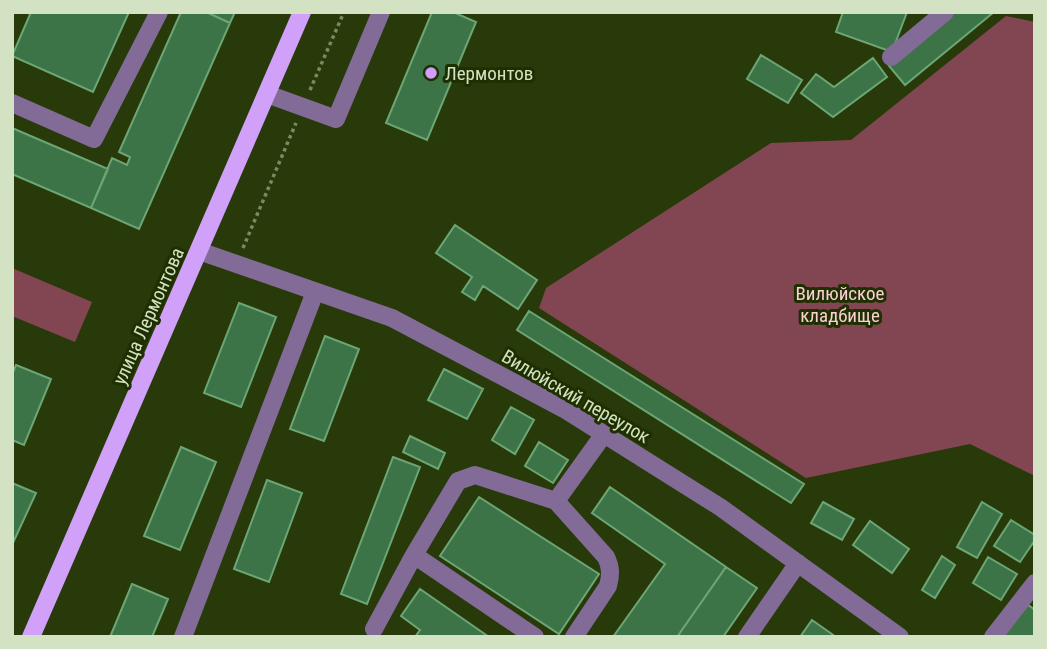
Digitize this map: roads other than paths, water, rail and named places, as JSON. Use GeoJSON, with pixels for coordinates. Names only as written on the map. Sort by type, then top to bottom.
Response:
{"type":"FeatureCollection","features":[{"type":"Feature","properties":{"kind":"main road","name":"улица Лермонтова"},"geometry":{"type":"LineString","coordinates":[[31,637],[267,94],[296,14]]}},
{"type":"Feature","properties":{"kind":"street"},"geometry":{"type":"LineString","coordinates":[[12,103],[93,139],[159,12]]}},
{"type":"Feature","properties":{"kind":"street"},"geometry":{"type":"LineString","coordinates":[[267,94],[336,119],[381,12]]}},
{"type":"Feature","properties":{"kind":"street"},"geometry":{"type":"LineString","coordinates":[[891,57],[945,12]]}},
{"type":"Feature","properties":{"kind":"street","name":"Вилюйский переулок"},"geometry":{"type":"LineString","coordinates":[[199,251],[392,318],[564,409],[720,507],[900,637]]}},
{"type":"Feature","properties":{"kind":"street"},"geometry":{"type":"LineString","coordinates":[[183,637],[315,292]]}},
{"type":"Feature","properties":{"kind":"street"},"geometry":{"type":"LineString","coordinates":[[555,501],[604,434]]}},
{"type":"Feature","properties":{"kind":"street"},"geometry":{"type":"LineString","coordinates":[[374,629],[458,481],[475,475],[555,501],[606,557],[611,577],[608,586],[574,637]]}},
{"type":"Feature","properties":{"kind":"street"},"geometry":{"type":"LineString","coordinates":[[414,555],[535,637]]}},
{"type":"Feature","properties":{"kind":"street"},"geometry":{"type":"LineString","coordinates":[[747,637],[798,563]]}},
{"type":"Feature","properties":{"kind":"street"},"geometry":{"type":"LineString","coordinates":[[993,637],[1035,583]]}},
{"type":"Feature","properties":{"kind":"place","name":"Лермонтов"},"geometry":{"type":"Point","coordinates":[431,73]}},
{"type":"Feature","properties":{"kind":"park label","name":"Вилюйское кладбище"},"geometry":{"type":"Point","coordinates":[840,304]}}]}
